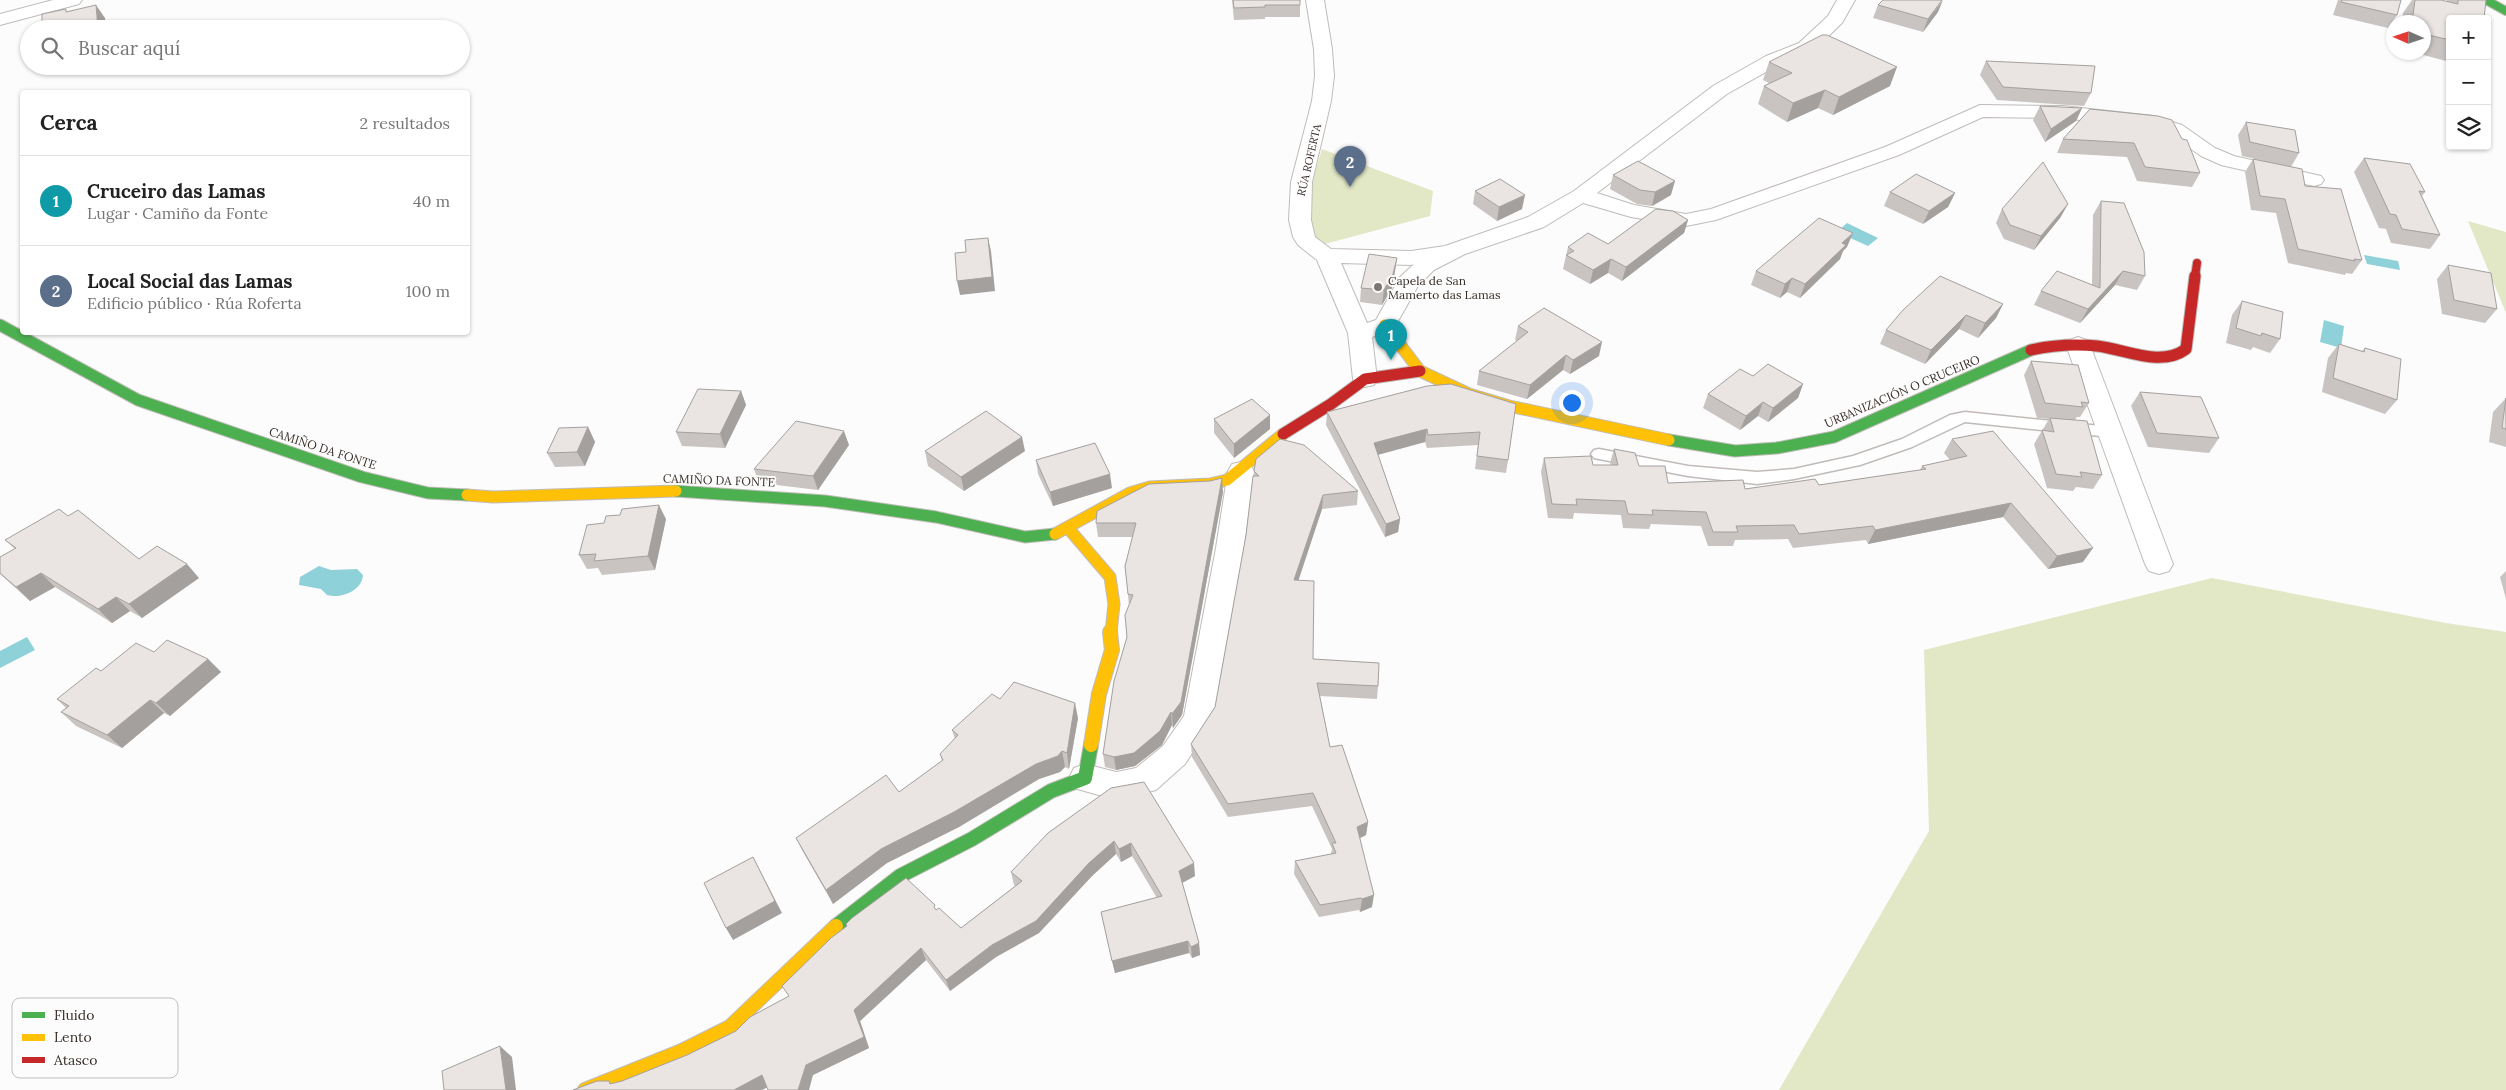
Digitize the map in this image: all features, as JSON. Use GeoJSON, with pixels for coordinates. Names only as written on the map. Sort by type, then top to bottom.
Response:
{"type":"FeatureCollection","features":[{"type":"Feature","properties":{"kind":"street"},"geometry":{"type":"LineString","coordinates":[[0,20],[73,0]]}},
{"type":"Feature","properties":{"kind":"street","name":"RÚA ROFERTA"},"geometry":{"type":"LineString","coordinates":[[1315,0],[1314,10],[1325,59],[1324,83],[1318,120],[1301,189],[1299,217],[1304,238],[1315,250],[1326,256],[1360,333],[1365,379]]}},
{"type":"Feature","properties":{"kind":"street"},"geometry":{"type":"LineString","coordinates":[[1360,333],[1385,325],[1408,282],[1426,265],[1458,249],[1536,222],[1581,194],[1720,90],[1773,60],[1806,47],[1836,19],[1846,0]]}},
{"type":"Feature","properties":{"kind":"street"},"geometry":{"type":"LineString","coordinates":[[2486,0],[2506,11]]}},
{"type":"Feature","properties":{"kind":"street"},"geometry":{"type":"LineString","coordinates":[[1581,194],[1631,210],[1686,220],[1716,214],[1892,151],[1980,111],[2063,112],[2153,122],[2175,129],[2208,152],[2228,161],[2314,180]]}},
{"type":"Feature","properties":{"kind":"street"},"geometry":{"type":"LineString","coordinates":[[1326,256],[1411,258],[1458,249]]}},
{"type":"Feature","properties":{"kind":"street","name":"URBANIZACIÓN O CRUCEIRO"},"geometry":{"type":"LineString","coordinates":[[1420,371],[1469,394],[1509,406],[1699,447],[1735,451],[1777,448],[1834,437],[2024,352],[2048,346],[2078,345],[2118,348],[2154,357],[2175,357],[2186,349],[2197,263]]}},
{"type":"Feature","properties":{"kind":"street","name":"CAMIÑO DA FONTE"},"geometry":{"type":"LineString","coordinates":[[0,325],[138,400],[362,477],[428,493],[493,497],[672,491],[769,495],[941,518],[1020,536],[1046,537],[1068,528],[1130,493],[1150,487],[1210,484],[1227,480],[1241,471],[1284,434],[1331,404],[1365,379],[1420,371]]}},
{"type":"Feature","properties":{"kind":"street"},"geometry":{"type":"LineString","coordinates":[[1385,325],[1420,371]]}},
{"type":"Feature","properties":{"kind":"street"},"geometry":{"type":"LineString","coordinates":[[2078,345],[2159,564]]}},
{"type":"Feature","properties":{"kind":"street"},"geometry":{"type":"LineString","coordinates":[[585,1090],[682,1051],[730,1026],[844,918],[900,876],[972,839],[1051,791],[1085,778],[1116,786],[1145,780],[1174,755],[1200,720],[1241,471]]}},
{"type":"Feature","properties":{"kind":"street"},"geometry":{"type":"LineString","coordinates":[[1068,528],[1110,577],[1114,604],[1110,626],[1112,650],[1099,694],[1085,778]]}},
{"type":"Feature","properties":{"kind":"lane"},"geometry":{"type":"LineString","coordinates":[[1599,454],[1688,470],[1758,478],[1794,474],[1854,461],[1906,442],[1955,419],[1966,417],[2110,432]]}},
{"type":"Feature","properties":{"kind":"green space"},"geometry":{"type":"Polygon","coordinates":[[[1322,149],[1433,191],[1430,216],[1321,245],[1311,223],[1310,210],[1312,185],[1322,149]]]}},
{"type":"Feature","properties":{"kind":"green space"},"geometry":{"type":"Polygon","coordinates":[[[2468,221],[2506,232],[2506,313],[2468,221]]]}},
{"type":"Feature","properties":{"kind":"green space"},"geometry":{"type":"Polygon","coordinates":[[[2212,578],[2446,623],[2506,632],[2506,1090],[1779,1090],[1929,831],[1924,650],[2212,578]]]}},
{"type":"Feature","properties":{"kind":"water"},"geometry":{"type":"Polygon","coordinates":[[[1847,223],[1878,238],[1868,246],[1837,232],[1847,223]]]}},
{"type":"Feature","properties":{"kind":"water"},"geometry":{"type":"Polygon","coordinates":[[[2364,255],[2398,261],[2400,270],[2367,264],[2364,255]]]}},
{"type":"Feature","properties":{"kind":"water"},"geometry":{"type":"Polygon","coordinates":[[[2324,320],[2344,326],[2341,348],[2320,342],[2324,320]]]}},
{"type":"Feature","properties":{"kind":"water"},"geometry":{"type":"Polygon","coordinates":[[[319,566],[331,570],[357,569],[363,575],[362,581],[355,589],[338,596],[327,595],[321,589],[299,585],[300,577],[319,566]]]}},
{"type":"Feature","properties":{"kind":"water"},"geometry":{"type":"Polygon","coordinates":[[[27,637],[35,650],[0,668],[0,651],[27,637]]]}},
{"type":"Feature","properties":{"kind":"building"},"geometry":{"type":"Polygon","coordinates":[[[1233,0],[1300,0],[1300,5],[1265,5],[1265,7],[1234,8],[1233,0]]]}},
{"type":"Feature","properties":{"kind":"building"},"geometry":{"type":"Polygon","coordinates":[[[1883,0],[1942,0],[1928,19],[1878,5],[1883,0]]]}},
{"type":"Feature","properties":{"kind":"building"},"geometry":{"type":"Polygon","coordinates":[[[2342,0],[2401,0],[2397,15],[2341,2],[2342,0]]]}},
{"type":"Feature","properties":{"kind":"building"},"geometry":{"type":"Polygon","coordinates":[[[2415,0],[2441,0],[2458,4],[2458,0],[2486,0],[2484,15],[2446,15],[2446,39],[2431,36],[2431,15],[2413,15],[2415,0]]]}},
{"type":"Feature","properties":{"kind":"building"},"geometry":{"type":"Polygon","coordinates":[[[96,5],[97,20],[42,20],[42,14],[66,9],[66,12],[96,5]]]}},
{"type":"Feature","properties":{"kind":"building"},"geometry":{"type":"Polygon","coordinates":[[[1822,35],[1827,35],[1897,67],[1839,97],[1825,90],[1793,103],[1764,86],[1792,73],[1769,62],[1822,35]]]}},
{"type":"Feature","properties":{"kind":"building"},"geometry":{"type":"Polygon","coordinates":[[[1986,61],[2095,66],[2091,93],[2003,87],[1986,61]]]}},
{"type":"Feature","properties":{"kind":"building"},"geometry":{"type":"Polygon","coordinates":[[[2040,106],[2082,108],[2051,129],[2040,106]]]}},
{"type":"Feature","properties":{"kind":"building"},"geometry":{"type":"Polygon","coordinates":[[[2090,109],[2158,116],[2172,120],[2182,139],[2187,140],[2200,173],[2145,167],[2134,143],[2063,139],[2090,109]]]}},
{"type":"Feature","properties":{"kind":"building"},"geometry":{"type":"Polygon","coordinates":[[[2246,122],[2295,130],[2299,153],[2250,142],[2246,122]]]}},
{"type":"Feature","properties":{"kind":"building"},"geometry":{"type":"Polygon","coordinates":[[[2364,158],[2410,164],[2425,192],[2419,191],[2440,235],[2402,229],[2396,215],[2390,214],[2364,158]]]}},
{"type":"Feature","properties":{"kind":"building"},"geometry":{"type":"Polygon","coordinates":[[[2253,159],[2302,169],[2305,186],[2341,189],[2362,260],[2354,259],[2355,261],[2298,249],[2285,199],[2260,196],[2253,159]]]}},
{"type":"Feature","properties":{"kind":"building"},"geometry":{"type":"Polygon","coordinates":[[[1638,161],[1675,181],[1655,192],[1640,190],[1613,175],[1638,161]]]}},
{"type":"Feature","properties":{"kind":"building"},"geometry":{"type":"Polygon","coordinates":[[[2043,162],[2068,204],[2041,236],[2010,225],[2002,209],[2043,162]]]}},
{"type":"Feature","properties":{"kind":"building"},"geometry":{"type":"Polygon","coordinates":[[[1916,174],[1955,193],[1929,211],[1890,192],[1916,174]]]}},
{"type":"Feature","properties":{"kind":"building"},"geometry":{"type":"Polygon","coordinates":[[[1500,179],[1525,195],[1499,207],[1475,191],[1500,179]]]}},
{"type":"Feature","properties":{"kind":"building"},"geometry":{"type":"Polygon","coordinates":[[[2101,201],[2124,203],[2144,252],[2145,276],[2123,271],[2088,309],[2041,291],[2057,271],[2100,288],[2101,201]]]}},
{"type":"Feature","properties":{"kind":"building"},"geometry":{"type":"Polygon","coordinates":[[[1656,209],[1673,211],[1688,220],[1626,267],[1611,259],[1593,270],[1566,255],[1574,251],[1568,247],[1588,233],[1608,244],[1656,209]]]}},
{"type":"Feature","properties":{"kind":"building"},"geometry":{"type":"Polygon","coordinates":[[[1819,218],[1853,233],[1842,243],[1846,245],[1805,284],[1792,278],[1785,284],[1756,271],[1819,218]]]}},
{"type":"Feature","properties":{"kind":"building"},"geometry":{"type":"Polygon","coordinates":[[[988,238],[992,277],[957,281],[955,253],[966,252],[965,240],[988,238]]]}},
{"type":"Feature","properties":{"kind":"building"},"geometry":{"type":"Polygon","coordinates":[[[1369,254],[1397,258],[1393,274],[1384,290],[1361,288],[1369,254]]]}},
{"type":"Feature","properties":{"kind":"building"},"geometry":{"type":"Polygon","coordinates":[[[2448,265],[2491,273],[2497,309],[2454,300],[2448,265]]]}},
{"type":"Feature","properties":{"kind":"building"},"geometry":{"type":"Polygon","coordinates":[[[1940,276],[2003,304],[1985,323],[1966,315],[1931,350],[1886,330],[1903,310],[1940,276]]]}},
{"type":"Feature","properties":{"kind":"building"},"geometry":{"type":"Polygon","coordinates":[[[2242,301],[2283,312],[2280,339],[2262,333],[2261,336],[2236,328],[2242,301]]]}},
{"type":"Feature","properties":{"kind":"building"},"geometry":{"type":"Polygon","coordinates":[[[1544,308],[1602,342],[1573,360],[1566,355],[1530,385],[1479,371],[1528,332],[1518,326],[1544,308]]]}},
{"type":"Feature","properties":{"kind":"building"},"geometry":{"type":"Polygon","coordinates":[[[2339,344],[2364,352],[2365,348],[2401,359],[2397,400],[2333,378],[2339,344]]]}},
{"type":"Feature","properties":{"kind":"building"},"geometry":{"type":"Polygon","coordinates":[[[2031,361],[2078,365],[2089,403],[2081,402],[2083,407],[2045,403],[2031,361]]]}},
{"type":"Feature","properties":{"kind":"building"},"geometry":{"type":"Polygon","coordinates":[[[1768,364],[1803,384],[1773,408],[1763,402],[1746,416],[1708,394],[1740,369],[1753,376],[1768,364]]]}},
{"type":"Feature","properties":{"kind":"building"},"geometry":{"type":"Polygon","coordinates":[[[1451,384],[1516,404],[1508,460],[1477,456],[1480,432],[1428,435],[1427,429],[1374,443],[1400,519],[1386,524],[1327,412],[1427,386],[1451,384]]]}},
{"type":"Feature","properties":{"kind":"building"},"geometry":{"type":"Polygon","coordinates":[[[698,389],[741,391],[720,434],[676,432],[698,389]]]}},
{"type":"Feature","properties":{"kind":"building"},"geometry":{"type":"Polygon","coordinates":[[[2140,392],[2201,397],[2219,438],[2157,433],[2140,392]]]}},
{"type":"Feature","properties":{"kind":"building"},"geometry":{"type":"Polygon","coordinates":[[[2506,398],[2506,429],[2502,428],[2506,398]]]}},
{"type":"Feature","properties":{"kind":"building"},"geometry":{"type":"Polygon","coordinates":[[[1252,399],[1270,415],[1234,444],[1214,419],[1252,399]]]}},
{"type":"Feature","properties":{"kind":"building"},"geometry":{"type":"Polygon","coordinates":[[[986,411],[1022,437],[961,477],[925,451],[986,411]]]}},
{"type":"Feature","properties":{"kind":"building"},"geometry":{"type":"Polygon","coordinates":[[[2050,418],[2087,421],[2102,475],[2080,472],[2082,477],[2056,474],[2042,430],[2054,432],[2050,418]]]}},
{"type":"Feature","properties":{"kind":"building"},"geometry":{"type":"Polygon","coordinates":[[[796,421],[844,431],[813,476],[754,469],[796,421]]]}},
{"type":"Feature","properties":{"kind":"building"},"geometry":{"type":"Polygon","coordinates":[[[588,427],[577,452],[547,453],[559,428],[588,427]]]}},
{"type":"Feature","properties":{"kind":"building"},"geometry":{"type":"Polygon","coordinates":[[[1993,431],[2093,548],[2057,556],[2011,503],[1875,530],[1873,526],[1799,534],[1794,525],[1736,526],[1738,532],[1713,532],[1706,512],[1652,510],[1653,515],[1628,514],[1625,501],[1576,499],[1577,505],[1552,504],[1544,458],[1591,456],[1593,465],[1618,465],[1614,449],[1635,453],[1639,466],[1665,466],[1668,483],[1743,480],[1745,489],[1815,479],[1819,485],[1926,469],[1922,466],[1967,456],[1952,439],[1993,431]]]}},
{"type":"Feature","properties":{"kind":"building"},"geometry":{"type":"Polygon","coordinates":[[[1280,439],[1304,445],[1358,491],[1323,495],[1294,580],[1314,581],[1313,659],[1379,663],[1378,686],[1317,683],[1330,747],[1342,745],[1368,822],[1357,827],[1374,895],[1362,899],[1320,905],[1295,861],[1336,853],[1332,843],[1336,843],[1313,793],[1228,804],[1191,744],[1215,707],[1246,535],[1253,476],[1259,476],[1254,471],[1256,459],[1280,439]]]}},
{"type":"Feature","properties":{"kind":"building"},"geometry":{"type":"Polygon","coordinates":[[[1095,443],[1110,474],[1050,492],[1036,460],[1095,443]]]}},
{"type":"Feature","properties":{"kind":"building"},"geometry":{"type":"Polygon","coordinates":[[[1222,478],[1181,702],[1172,714],[1171,712],[1160,731],[1134,753],[1114,757],[1103,754],[1114,681],[1127,637],[1125,615],[1133,595],[1128,594],[1125,566],[1136,523],[1096,523],[1097,511],[1149,484],[1210,481],[1222,478]]]}},
{"type":"Feature","properties":{"kind":"building"},"geometry":{"type":"Polygon","coordinates":[[[659,505],[648,556],[594,561],[596,554],[579,555],[587,525],[604,523],[606,516],[620,515],[622,509],[659,505]]]}},
{"type":"Feature","properties":{"kind":"building"},"geometry":{"type":"Polygon","coordinates":[[[59,509],[68,516],[78,510],[139,559],[157,546],[187,564],[129,604],[116,597],[98,609],[41,573],[16,587],[0,573],[0,557],[16,548],[5,540],[59,509]]]}},
{"type":"Feature","properties":{"kind":"building"},"geometry":{"type":"Polygon","coordinates":[[[167,640],[208,659],[156,703],[150,700],[107,735],[61,712],[69,706],[57,699],[96,668],[101,671],[136,643],[154,652],[167,640]]]}},
{"type":"Feature","properties":{"kind":"building"},"geometry":{"type":"Polygon","coordinates":[[[1014,682],[1075,703],[1067,753],[1062,751],[1058,756],[1036,764],[954,812],[881,849],[826,890],[796,838],[886,775],[899,792],[943,760],[940,754],[958,735],[952,730],[992,694],[1000,699],[1014,682]]]}},
{"type":"Feature","properties":{"kind":"building"},"geometry":{"type":"Polygon","coordinates":[[[1144,782],[1194,863],[1179,871],[1199,943],[1191,947],[1188,941],[1112,961],[1101,912],[1162,896],[1131,843],[1119,849],[1114,841],[1089,863],[1036,921],[992,945],[946,980],[921,948],[854,1010],[864,1037],[806,1065],[798,1090],[768,1090],[762,1075],[734,1090],[573,1090],[597,1081],[609,1081],[610,1084],[622,1081],[687,1055],[736,1031],[750,1017],[789,996],[782,986],[831,938],[847,926],[846,924],[852,918],[906,878],[935,905],[936,910],[939,908],[961,928],[1022,881],[1011,872],[1048,833],[1111,788],[1144,782]]]}},
{"type":"Feature","properties":{"kind":"building"},"geometry":{"type":"Polygon","coordinates":[[[753,857],[775,901],[726,928],[704,883],[753,857]]]}},
{"type":"Feature","properties":{"kind":"building"},"geometry":{"type":"Polygon","coordinates":[[[500,1046],[506,1090],[444,1090],[442,1071],[500,1046]]]}},
{"type":"Feature","properties":{"kind":"traffic: fast"},"geometry":{"type":"LineString","coordinates":[[2486,0],[2506,11]]}},
{"type":"Feature","properties":{"kind":"traffic: fast"},"geometry":{"type":"LineString","coordinates":[[0,325],[138,400],[362,477],[428,493],[467,495]]}},
{"type":"Feature","properties":{"kind":"traffic: fast"},"geometry":{"type":"LineString","coordinates":[[1669,440],[1735,451],[1777,448],[1834,437],[2031,350]]}},
{"type":"Feature","properties":{"kind":"traffic: fast"},"geometry":{"type":"LineString","coordinates":[[676,491],[825,501],[936,517],[1025,537],[1035,538],[1055,534]]}},
{"type":"Feature","properties":{"kind":"traffic: fast"},"geometry":{"type":"LineString","coordinates":[[836,926],[900,876],[972,839],[1051,791],[1085,778],[1091,745]]}},
{"type":"Feature","properties":{"kind":"traffic: slow"},"geometry":{"type":"LineString","coordinates":[[1385,325],[1420,371],[1469,394],[1509,406],[1669,440]]}},
{"type":"Feature","properties":{"kind":"traffic: slow"},"geometry":{"type":"LineString","coordinates":[[1055,534],[1130,493],[1150,487],[1210,484],[1227,480],[1283,434]]}},
{"type":"Feature","properties":{"kind":"traffic: slow"},"geometry":{"type":"LineString","coordinates":[[467,495],[493,497],[676,491]]}},
{"type":"Feature","properties":{"kind":"traffic: slow"},"geometry":{"type":"LineString","coordinates":[[1068,528],[1110,577],[1114,604],[1110,626],[1112,650],[1099,694],[1091,745]]}},
{"type":"Feature","properties":{"kind":"traffic: slow"},"geometry":{"type":"LineString","coordinates":[[585,1090],[682,1051],[730,1027],[836,926]]}},
{"type":"Feature","properties":{"kind":"traffic: jam"},"geometry":{"type":"LineString","coordinates":[[2031,350],[2052,346],[2086,345],[2119,349],[2153,357],[2166,358],[2177,356],[2186,349],[2197,263]]}},
{"type":"Feature","properties":{"kind":"traffic: jam"},"geometry":{"type":"LineString","coordinates":[[1283,434],[1331,404],[1365,379],[1420,371]]}},
{"type":"Feature","properties":{"kind":"place","name":"Local Social das Lamas"},"geometry":{"type":"Point","coordinates":[1350,187]}},
{"type":"Feature","properties":{"kind":"place","name":"Capela de San Mamerto das Lamas"},"geometry":{"type":"Point","coordinates":[1378,287]}},
{"type":"Feature","properties":{"kind":"place","name":"Cruceiro das Lamas"},"geometry":{"type":"Point","coordinates":[1391,360]}}]}
